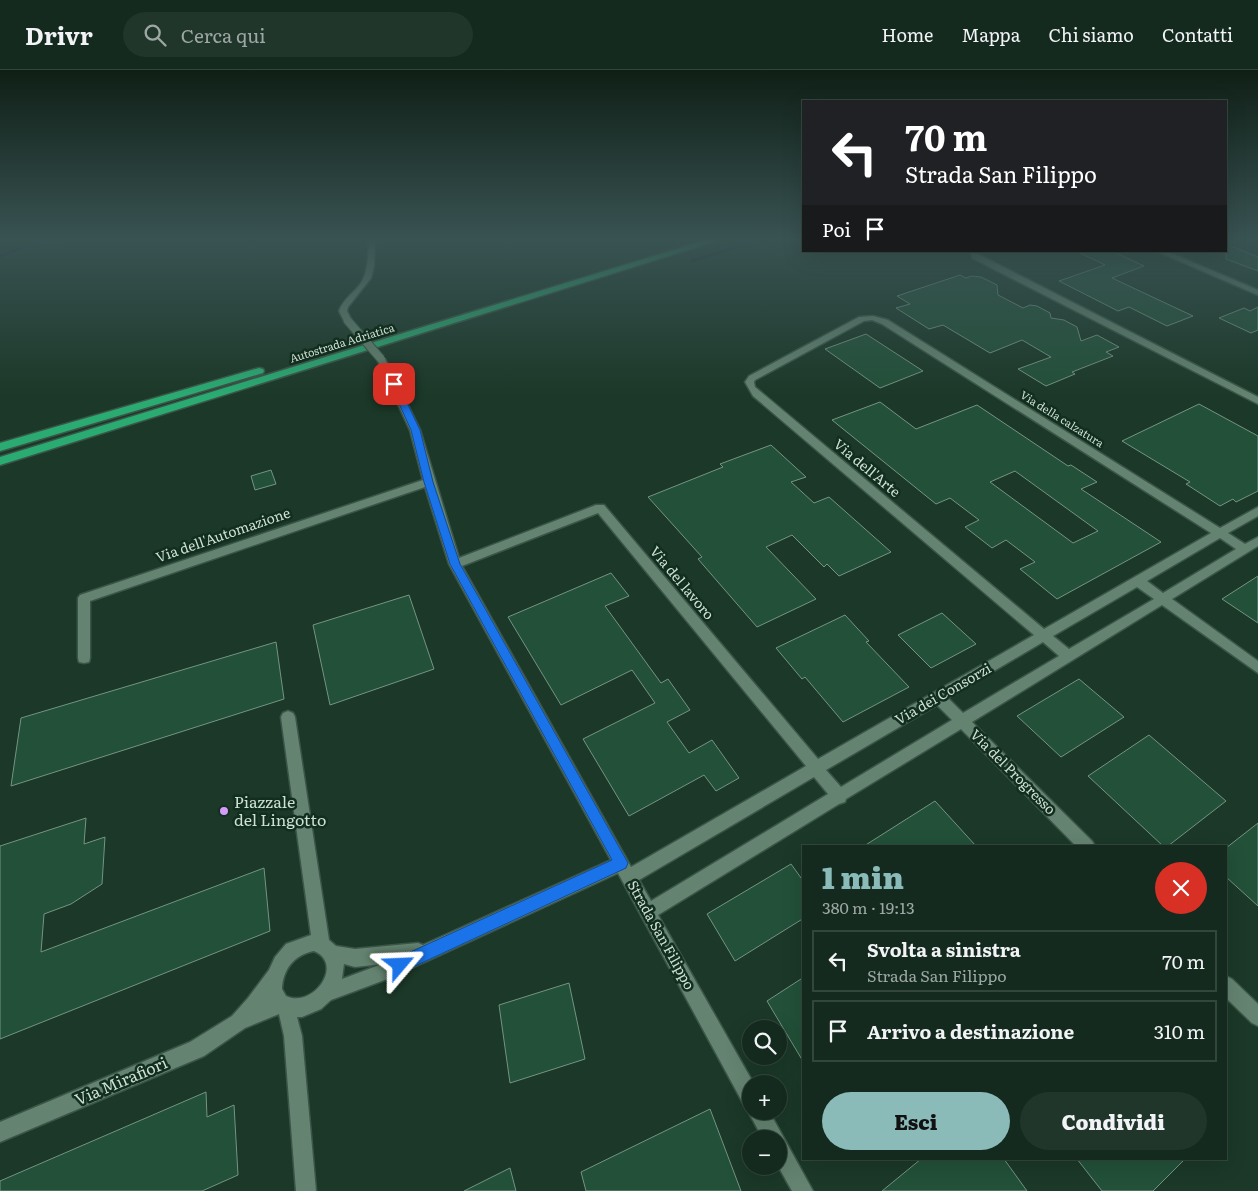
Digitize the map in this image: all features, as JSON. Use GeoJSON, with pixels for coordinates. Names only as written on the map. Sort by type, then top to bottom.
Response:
{"type":"FeatureCollection","features":[{"type":"Feature","properties":{"kind":"highway","name":"Autostrada Adriatica"},"geometry":{"type":"LineString","coordinates":[[0,447],[522,291]]}},
{"type":"Feature","properties":{"kind":"highway","name":"Autostrada Adriatica"},"geometry":{"type":"LineString","coordinates":[[0,461],[550,291]]}},
{"type":"Feature","properties":{"kind":"street","name":"Strada San Filippo"},"geometry":{"type":"LineString","coordinates":[[358,291],[346,302],[343,310],[348,321],[381,359],[415,430],[455,564],[742,1082]]}},
{"type":"Feature","properties":{"kind":"street"},"geometry":{"type":"LineString","coordinates":[[1044,291],[1258,401]]}},
{"type":"Feature","properties":{"kind":"street","name":"Via della calzatura"},"geometry":{"type":"LineString","coordinates":[[862,319],[873,318],[885,322],[1245,549]]}},
{"type":"Feature","properties":{"kind":"street","name":"Via dell'Arte"},"geometry":{"type":"LineString","coordinates":[[862,319],[752,378],[749,382],[751,388],[1069,657]]}},
{"type":"Feature","properties":{"kind":"street","name":"Via dell'Automazione"},"geometry":{"type":"LineString","coordinates":[[84,658],[84,598],[429,482]]}},
{"type":"Feature","properties":{"kind":"street","name":"Via del lavoro"},"geometry":{"type":"LineString","coordinates":[[455,564],[600,508],[840,797]]}},
{"type":"Feature","properties":{"kind":"street","name":"Via dei Consorzi"},"geometry":{"type":"LineString","coordinates":[[625,870],[816,768],[1258,512]]}},
{"type":"Feature","properties":{"kind":"street"},"geometry":{"type":"LineString","coordinates":[[648,912],[840,797],[1258,541]]}},
{"type":"Feature","properties":{"kind":"street"},"geometry":{"type":"LineString","coordinates":[[1138,580],[1258,668]]}},
{"type":"Feature","properties":{"kind":"street","name":"Via del Progresso"},"geometry":{"type":"LineString","coordinates":[[938,697],[1086,845]]}},
{"type":"Feature","properties":{"kind":"street"},"geometry":{"type":"LineString","coordinates":[[284,1006],[295,1009],[317,1002],[326,993],[333,980],[336,966],[320,947],[288,717]]}},
{"type":"Feature","properties":{"kind":"street"},"geometry":{"type":"LineString","coordinates":[[326,993],[384,972],[432,950],[625,870]]}},
{"type":"Feature","properties":{"kind":"street"},"geometry":{"type":"LineString","coordinates":[[306,1191],[293,1036],[284,1006],[276,997],[273,987],[274,976],[281,961],[292,950],[320,947],[355,958],[432,950]]}},
{"type":"Feature","properties":{"kind":"street","name":"Via Mirafiori"},"geometry":{"type":"LineString","coordinates":[[238,1022],[254,1004],[274,976]]}},
{"type":"Feature","properties":{"kind":"street"},"geometry":{"type":"LineString","coordinates":[[1227,986],[1258,1017]]}},
{"type":"Feature","properties":{"kind":"street","name":"Via Mirafiori"},"geometry":{"type":"LineString","coordinates":[[0,1132],[197,1049],[238,1022],[284,1006]]}},
{"type":"Feature","properties":{"kind":"street"},"geometry":{"type":"LineString","coordinates":[[293,1036],[306,1007]]}},
{"type":"Feature","properties":{"kind":"street"},"geometry":{"type":"LineString","coordinates":[[787,1162],[803,1191]]}},
{"type":"Feature","properties":{"kind":"building"},"geometry":{"type":"Polygon","coordinates":[[[911,291],[998,291],[998,295],[1023,308],[1030,305],[1037,306],[1050,313],[1051,318],[1064,320],[1077,327],[1081,341],[1097,335],[1119,347],[1106,352],[1113,356],[1072,372],[1075,374],[1046,386],[1018,369],[1051,357],[1022,340],[990,353],[943,325],[929,329],[896,308],[910,304],[897,296],[911,291]]]}},
{"type":"Feature","properties":{"kind":"building"},"geometry":{"type":"Polygon","coordinates":[[[1079,291],[1140,291],[1193,316],[1167,326],[1129,307],[1118,311],[1079,291]]]}},
{"type":"Feature","properties":{"kind":"building"},"geometry":{"type":"Polygon","coordinates":[[[1258,307],[1258,330],[1251,333],[1219,318],[1244,308],[1250,311],[1258,307]]]}},
{"type":"Feature","properties":{"kind":"building"},"geometry":{"type":"Polygon","coordinates":[[[866,334],[923,371],[880,388],[825,349],[866,334]]]}},
{"type":"Feature","properties":{"kind":"building"},"geometry":{"type":"Polygon","coordinates":[[[880,402],[916,429],[977,405],[1068,466],[1071,465],[1097,482],[1081,489],[1161,542],[1057,599],[1020,569],[1035,562],[1006,540],[992,548],[965,527],[979,520],[950,498],[936,504],[832,420],[880,402]],[[1015,471],[990,482],[1073,543],[1098,531],[1015,471]]]}},
{"type":"Feature","properties":{"kind":"building"},"geometry":{"type":"Polygon","coordinates":[[[1199,404],[1258,436],[1258,491],[1236,502],[1233,499],[1220,506],[1186,484],[1190,482],[1122,441],[1199,404]]]}},
{"type":"Feature","properties":{"kind":"building"},"geometry":{"type":"Polygon","coordinates":[[[771,445],[806,477],[791,482],[814,503],[829,497],[891,552],[839,576],[827,564],[824,567],[792,535],[766,547],[816,599],[757,627],[698,559],[702,557],[648,497],[723,467],[720,464],[771,445]]]}},
{"type":"Feature","properties":{"kind":"building"},"geometry":{"type":"Polygon","coordinates":[[[271,470],[276,484],[255,490],[251,476],[271,470]]]}},
{"type":"Feature","properties":{"kind":"building"},"geometry":{"type":"Polygon","coordinates":[[[611,573],[629,596],[605,606],[661,683],[668,679],[690,710],[667,722],[689,753],[712,740],[739,778],[716,791],[704,775],[629,816],[583,739],[655,703],[632,670],[561,705],[508,617],[611,573]]]}},
{"type":"Feature","properties":{"kind":"building"},"geometry":{"type":"Polygon","coordinates":[[[1258,576],[1258,623],[1222,599],[1258,576]]]}},
{"type":"Feature","properties":{"kind":"building"},"geometry":{"type":"Polygon","coordinates":[[[409,595],[434,669],[330,705],[313,625],[409,595]]]}},
{"type":"Feature","properties":{"kind":"building"},"geometry":{"type":"Polygon","coordinates":[[[942,613],[976,644],[931,668],[898,635],[942,613]]]}},
{"type":"Feature","properties":{"kind":"building"},"geometry":{"type":"Polygon","coordinates":[[[845,615],[869,641],[866,642],[909,687],[843,722],[805,677],[802,679],[776,648],[845,615]]]}},
{"type":"Feature","properties":{"kind":"building"},"geometry":{"type":"Polygon","coordinates":[[[276,642],[284,699],[11,786],[21,718],[276,642]]]}},
{"type":"Feature","properties":{"kind":"building"},"geometry":{"type":"Polygon","coordinates":[[[1079,679],[1124,717],[1061,757],[1017,716],[1079,679]]]}},
{"type":"Feature","properties":{"kind":"building"},"geometry":{"type":"Polygon","coordinates":[[[1149,735],[1226,801],[1169,845],[1162,845],[1088,776],[1149,735]]]}},
{"type":"Feature","properties":{"kind":"building"},"geometry":{"type":"Polygon","coordinates":[[[935,801],[975,845],[866,845],[935,801]]]}},
{"type":"Feature","properties":{"kind":"building"},"geometry":{"type":"Polygon","coordinates":[[[86,818],[84,844],[105,837],[102,884],[71,904],[44,914],[41,952],[264,868],[270,931],[0,1039],[0,846],[86,818]]]}},
{"type":"Feature","properties":{"kind":"building"},"geometry":{"type":"Polygon","coordinates":[[[1258,823],[1258,906],[1227,878],[1227,847],[1258,823]]]}},
{"type":"Feature","properties":{"kind":"building"},"geometry":{"type":"Polygon","coordinates":[[[791,864],[802,879],[802,919],[735,961],[707,914],[791,864]]]}},
{"type":"Feature","properties":{"kind":"building"},"geometry":{"type":"Polygon","coordinates":[[[802,978],[802,1060],[787,1035],[787,1020],[778,1020],[767,1001],[802,978]]]}},
{"type":"Feature","properties":{"kind":"building"},"geometry":{"type":"Polygon","coordinates":[[[569,983],[585,1059],[510,1083],[499,1005],[569,983]]]}},
{"type":"Feature","properties":{"kind":"building"},"geometry":{"type":"Polygon","coordinates":[[[206,1092],[207,1117],[234,1105],[238,1175],[202,1191],[0,1191],[0,1181],[206,1092]]]}},
{"type":"Feature","properties":{"kind":"building"},"geometry":{"type":"Polygon","coordinates":[[[710,1109],[741,1191],[586,1191],[581,1172],[710,1109]]]}},
{"type":"Feature","properties":{"kind":"building"},"geometry":{"type":"Polygon","coordinates":[[[920,1160],[1005,1160],[1027,1191],[882,1191],[920,1160]]]}},
{"type":"Feature","properties":{"kind":"building"},"geometry":{"type":"Polygon","coordinates":[[[1078,1160],[1184,1160],[1153,1191],[1102,1191],[1078,1160]]]}},
{"type":"Feature","properties":{"kind":"building"},"geometry":{"type":"Polygon","coordinates":[[[510,1168],[516,1191],[464,1191],[510,1168]]]}},
{"type":"Feature","properties":{"kind":"place","name":"Piazzale del Lingotto"},"geometry":{"type":"Point","coordinates":[224,811]}},
{"type":"Feature","properties":{"kind":"route"},"geometry":{"type":"LineString","coordinates":[[394,384],[415,430],[455,564],[621,863],[400,965]]}}]}
